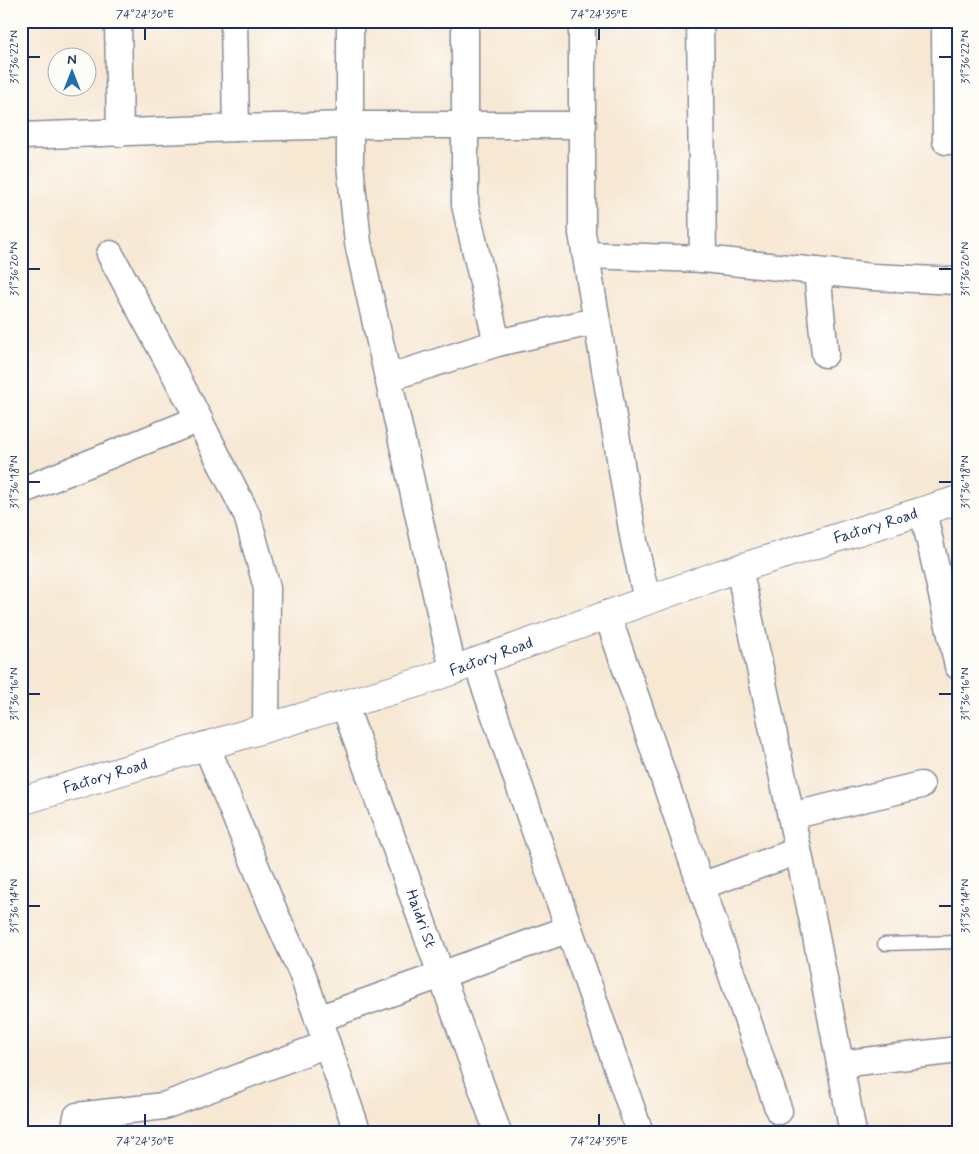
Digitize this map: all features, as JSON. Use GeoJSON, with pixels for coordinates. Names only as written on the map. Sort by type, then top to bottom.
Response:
{"type":"FeatureCollection","features":[{"type":"Feature","properties":{"kind":"main road","name":"Factory Road"},"geometry":{"type":"LineString","coordinates":[[21,801],[464,666],[739,568],[958,500]]}},
{"type":"Feature","properties":{"kind":"street"},"geometry":{"type":"LineString","coordinates":[[118,21],[120,133]]}},
{"type":"Feature","properties":{"kind":"street"},"geometry":{"type":"LineString","coordinates":[[234,21],[236,128]]}},
{"type":"Feature","properties":{"kind":"street"},"geometry":{"type":"LineString","coordinates":[[350,21],[350,164],[358,243],[388,378],[464,666],[569,929],[640,1133]]}},
{"type":"Feature","properties":{"kind":"street"},"geometry":{"type":"LineString","coordinates":[[465,21],[465,206],[497,343]]}},
{"type":"Feature","properties":{"kind":"street"},"geometry":{"type":"LineString","coordinates":[[582,21],[582,233],[634,541],[647,600]]}},
{"type":"Feature","properties":{"kind":"street"},"geometry":{"type":"LineString","coordinates":[[700,21],[703,258]]}},
{"type":"Feature","properties":{"kind":"street"},"geometry":{"type":"LineString","coordinates":[[949,27],[946,141],[958,141]]}},
{"type":"Feature","properties":{"kind":"street"},"geometry":{"type":"LineString","coordinates":[[21,136],[350,124],[583,125]]}},
{"type":"Feature","properties":{"kind":"street"},"geometry":{"type":"LineString","coordinates":[[110,254],[199,419],[247,515],[267,588],[266,727]]}},
{"type":"Feature","properties":{"kind":"street"},"geometry":{"type":"LineString","coordinates":[[586,255],[703,258],[872,277],[958,281]]}},
{"type":"Feature","properties":{"kind":"street"},"geometry":{"type":"LineString","coordinates":[[817,271],[825,354]]}},
{"type":"Feature","properties":{"kind":"street"},"geometry":{"type":"LineString","coordinates":[[388,378],[497,343],[596,321]]}},
{"type":"Feature","properties":{"kind":"street"},"geometry":{"type":"LineString","coordinates":[[21,491],[199,419]]}},
{"type":"Feature","properties":{"kind":"street"},"geometry":{"type":"LineString","coordinates":[[923,510],[958,666]]}},
{"type":"Feature","properties":{"kind":"street"},"geometry":{"type":"LineString","coordinates":[[739,568],[791,816],[853,1133]]}},
{"type":"Feature","properties":{"kind":"street"},"geometry":{"type":"LineString","coordinates":[[607,614],[779,1111]]}},
{"type":"Feature","properties":{"kind":"street","name":"Haidri St"},"geometry":{"type":"LineString","coordinates":[[344,704],[498,1133]]}},
{"type":"Feature","properties":{"kind":"street"},"geometry":{"type":"LineString","coordinates":[[206,745],[274,911],[302,973],[358,1133]]}},
{"type":"Feature","properties":{"kind":"street"},"geometry":{"type":"LineString","coordinates":[[791,816],[920,785]]}},
{"type":"Feature","properties":{"kind":"street"},"geometry":{"type":"LineString","coordinates":[[701,886],[798,851]]}},
{"type":"Feature","properties":{"kind":"street"},"geometry":{"type":"LineString","coordinates":[[318,1019],[569,929]]}},
{"type":"Feature","properties":{"kind":"street"},"geometry":{"type":"LineString","coordinates":[[74,1133],[76,1116],[164,1106],[327,1044]]}},
{"type":"Feature","properties":{"kind":"street"},"geometry":{"type":"LineString","coordinates":[[840,1064],[958,1050]]}},
{"type":"Feature","properties":{"kind":"lane"},"geometry":{"type":"LineString","coordinates":[[884,944],[958,942]]}}]}
